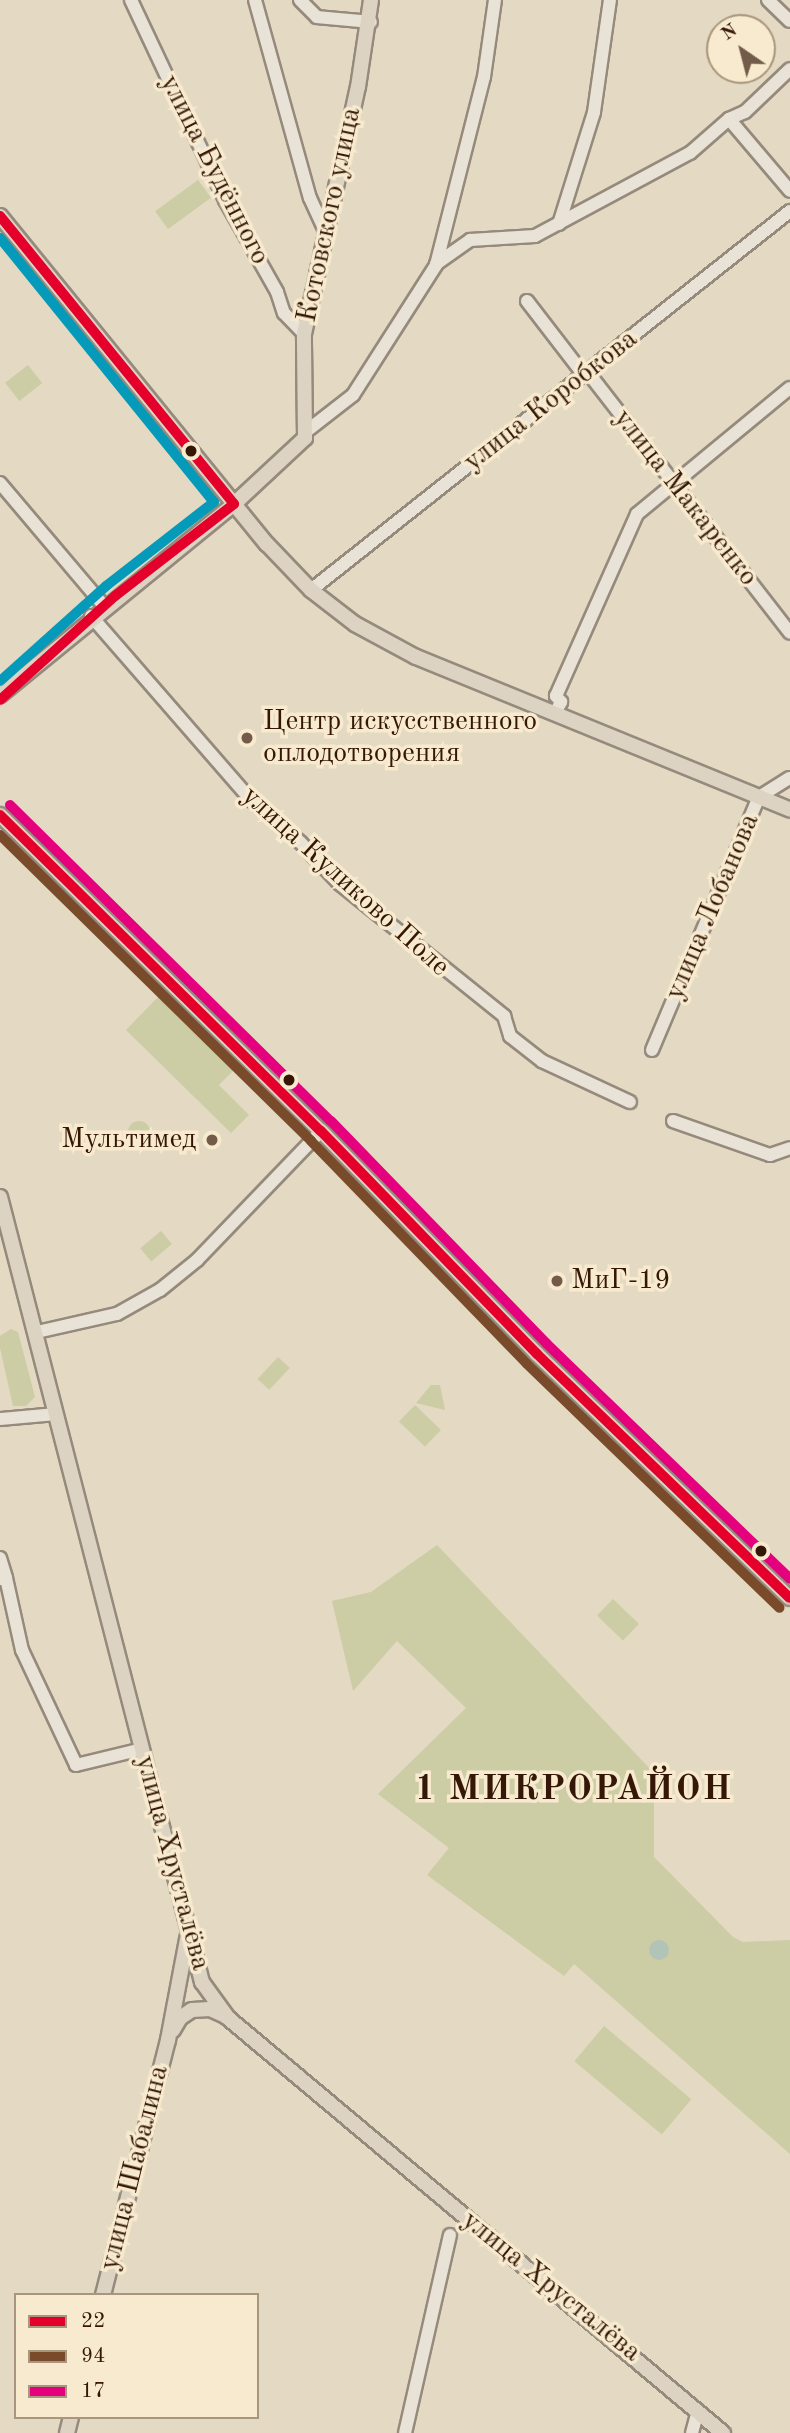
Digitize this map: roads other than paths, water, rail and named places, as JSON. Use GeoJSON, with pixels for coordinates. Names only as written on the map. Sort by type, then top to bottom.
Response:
{"type":"FeatureCollection","features":[{"type":"Feature","properties":{"kind":"main road","name":"Котовского улица"},"geometry":{"type":"LineString","coordinates":[[308,430],[304,334],[370,22],[371,0]]}},
{"type":"Feature","properties":{"kind":"main road"},"geometry":{"type":"LineString","coordinates":[[0,216],[234,504],[311,590],[388,644],[790,810]]}},
{"type":"Feature","properties":{"kind":"main road"},"geometry":{"type":"LineString","coordinates":[[3,695],[104,606],[234,504],[300,444],[308,430]]}},
{"type":"Feature","properties":{"kind":"main road"},"geometry":{"type":"LineString","coordinates":[[0,815],[321,1131],[537,1354],[790,1598]]}},
{"type":"Feature","properties":{"kind":"main road","name":"улица Хрусталёва"},"geometry":{"type":"LineString","coordinates":[[0,1197],[37,1332],[188,1937],[202,1982],[228,2018],[723,2433]]}},
{"type":"Feature","properties":{"kind":"main road"},"geometry":{"type":"LineString","coordinates":[[0,1233],[12,1243]]}},
{"type":"Feature","properties":{"kind":"main road","name":"улица Шабалина"},"geometry":{"type":"LineString","coordinates":[[104,2293],[168,2040],[188,1937]]}},
{"type":"Feature","properties":{"kind":"main road","name":"улица Шабалина"},"geometry":{"type":"LineString","coordinates":[[175,2010],[190,1988],[202,1982]]}},
{"type":"Feature","properties":{"kind":"main road","name":"улица Шабалина"},"geometry":{"type":"LineString","coordinates":[[168,2040],[180,2018],[192,2010],[210,2009],[228,2018]]}},
{"type":"Feature","properties":{"kind":"street","name":"улица Будённого"},"geometry":{"type":"LineString","coordinates":[[131,0],[225,200],[277,292],[284,313],[304,334]]}},
{"type":"Feature","properties":{"kind":"street"},"geometry":{"type":"LineString","coordinates":[[255,0],[310,198],[327,235]]}},
{"type":"Feature","properties":{"kind":"street"},"geometry":{"type":"LineString","coordinates":[[300,0],[317,17],[370,22]]}},
{"type":"Feature","properties":{"kind":"street"},"geometry":{"type":"LineString","coordinates":[[308,430],[354,395],[436,265],[484,76],[495,0]]}},
{"type":"Feature","properties":{"kind":"street"},"geometry":{"type":"LineString","coordinates":[[559,223],[594,112],[610,0]]}},
{"type":"Feature","properties":{"kind":"street"},"geometry":{"type":"LineString","coordinates":[[768,0],[790,22]]}},
{"type":"Feature","properties":{"kind":"street"},"geometry":{"type":"LineString","coordinates":[[436,265],[470,240],[535,236],[690,153],[729,119],[745,112],[790,69]]}},
{"type":"Feature","properties":{"kind":"street"},"geometry":{"type":"LineString","coordinates":[[729,119],[790,191]]}},
{"type":"Feature","properties":{"kind":"street","name":"улица Коробкова"},"geometry":{"type":"LineString","coordinates":[[311,590],[790,211]]}},
{"type":"Feature","properties":{"kind":"street","name":"улица Макаренко"},"geometry":{"type":"LineString","coordinates":[[527,301],[790,633]]}},
{"type":"Feature","properties":{"kind":"street"},"geometry":{"type":"LineString","coordinates":[[555,713],[561,702],[556,696],[637,514],[672,483],[788,394]]}},
{"type":"Feature","properties":{"kind":"street"},"geometry":{"type":"LineString","coordinates":[[0,483],[104,606]]}},
{"type":"Feature","properties":{"kind":"street","name":"улица Куликово Поле"},"geometry":{"type":"LineString","coordinates":[[92,616],[250,799],[300,842],[340,884],[463,988],[504,1016],[510,1036],[531,1053],[630,1102]]}},
{"type":"Feature","properties":{"kind":"street","name":"улица Лобанова"},"geometry":{"type":"LineString","coordinates":[[652,1050],[759,797],[790,778]]}},
{"type":"Feature","properties":{"kind":"street"},"geometry":{"type":"LineString","coordinates":[[673,1121],[770,1155],[790,1148]]}},
{"type":"Feature","properties":{"kind":"street"},"geometry":{"type":"LineString","coordinates":[[37,1332],[117,1314],[160,1290],[197,1260],[321,1131]]}},
{"type":"Feature","properties":{"kind":"street"},"geometry":{"type":"LineString","coordinates":[[0,1419],[56,1414]]}},
{"type":"Feature","properties":{"kind":"street"},"geometry":{"type":"LineString","coordinates":[[0,1558],[22,1650],[76,1765],[142,1749]]}},
{"type":"Feature","properties":{"kind":"street"},"geometry":{"type":"LineString","coordinates":[[405,2433],[450,2235]]}},
{"type":"Feature","properties":{"kind":"street"},"geometry":{"type":"LineString","coordinates":[[692,2433],[698,2411]]}},
{"type":"Feature","properties":{"kind":"place","name":"Центр искусственного оплодотворения"},"geometry":{"type":"Point","coordinates":[247,738]}},
{"type":"Feature","properties":{"kind":"place","name":"Мультимед"},"geometry":{"type":"Point","coordinates":[212,1140]}},
{"type":"Feature","properties":{"kind":"place","name":"МиГ-19"},"geometry":{"type":"Point","coordinates":[557,1281]}},
{"type":"Feature","properties":{"kind":"district","name":"1 МИКРОРАЙОН"},"geometry":{"type":"Point","coordinates":[574,1790]}}]}
